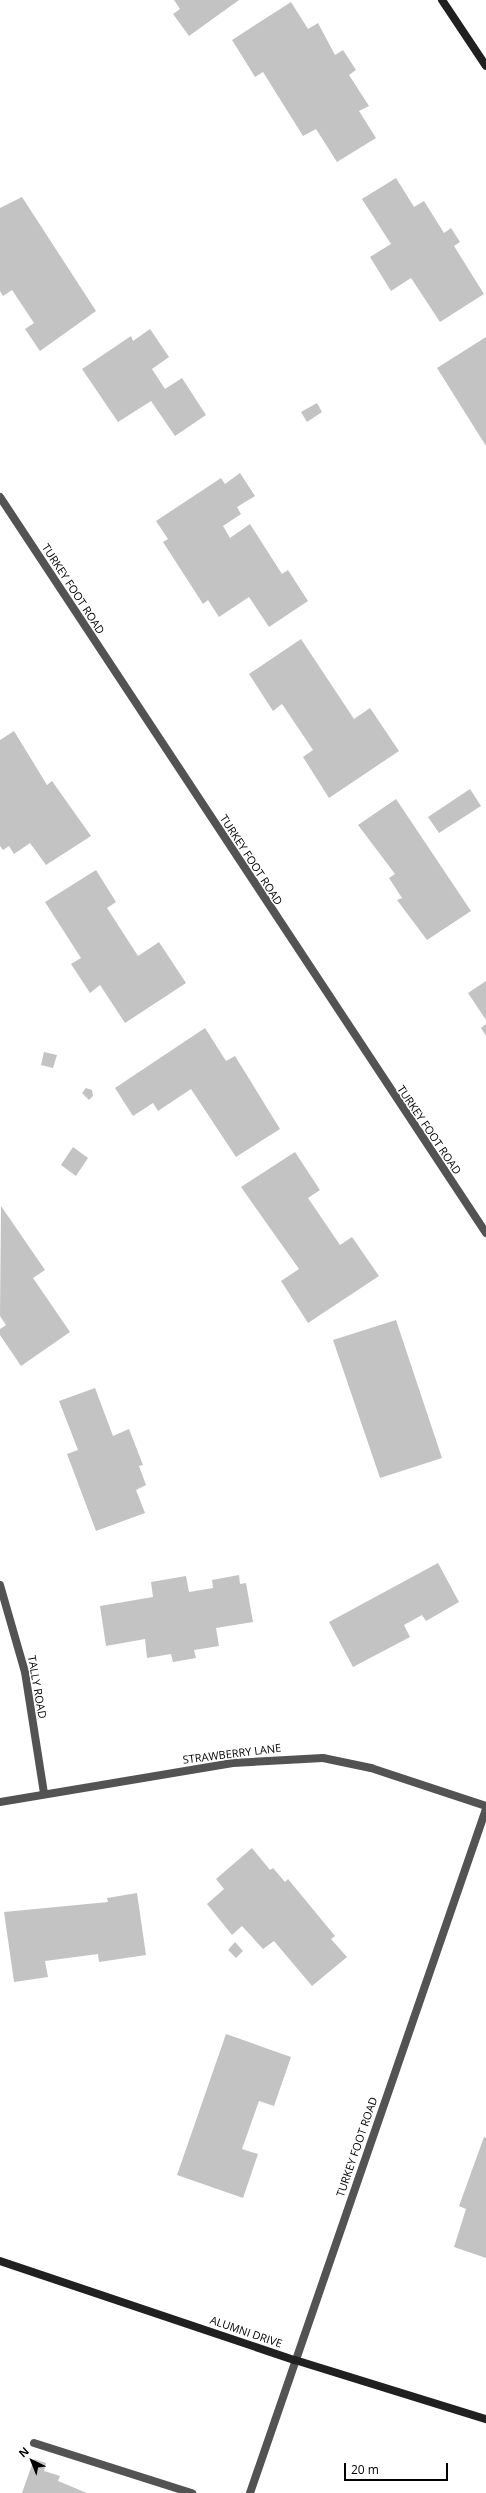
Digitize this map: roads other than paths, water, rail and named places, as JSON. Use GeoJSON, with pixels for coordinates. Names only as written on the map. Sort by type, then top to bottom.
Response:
{"type":"FeatureCollection","features":[{"type":"Feature","properties":{"kind":"main road"},"geometry":{"type":"LineString","coordinates":[[442,0],[486,66]]}},
{"type":"Feature","properties":{"kind":"main road","name":"ALUMNI DRIVE"},"geometry":{"type":"LineString","coordinates":[[0,2261],[295,2360],[486,2419]]}},
{"type":"Feature","properties":{"kind":"street","name":"TURKEY FOOT ROAD"},"geometry":{"type":"LineString","coordinates":[[0,497],[486,1233]]}},
{"type":"Feature","properties":{"kind":"street","name":"TALLY ROAD"},"geometry":{"type":"LineString","coordinates":[[0,1585],[25,1672],[44,1794]]}},
{"type":"Feature","properties":{"kind":"street","name":"STRAWBERRY LANE"},"geometry":{"type":"LineString","coordinates":[[0,1802],[233,1763],[322,1758],[371,1768],[486,1807]]}},
{"type":"Feature","properties":{"kind":"street","name":"TURKEY FOOT ROAD"},"geometry":{"type":"LineString","coordinates":[[250,2493],[486,1807]]}},
{"type":"Feature","properties":{"kind":"street"},"geometry":{"type":"LineString","coordinates":[[34,2443],[192,2493]]}}]}
